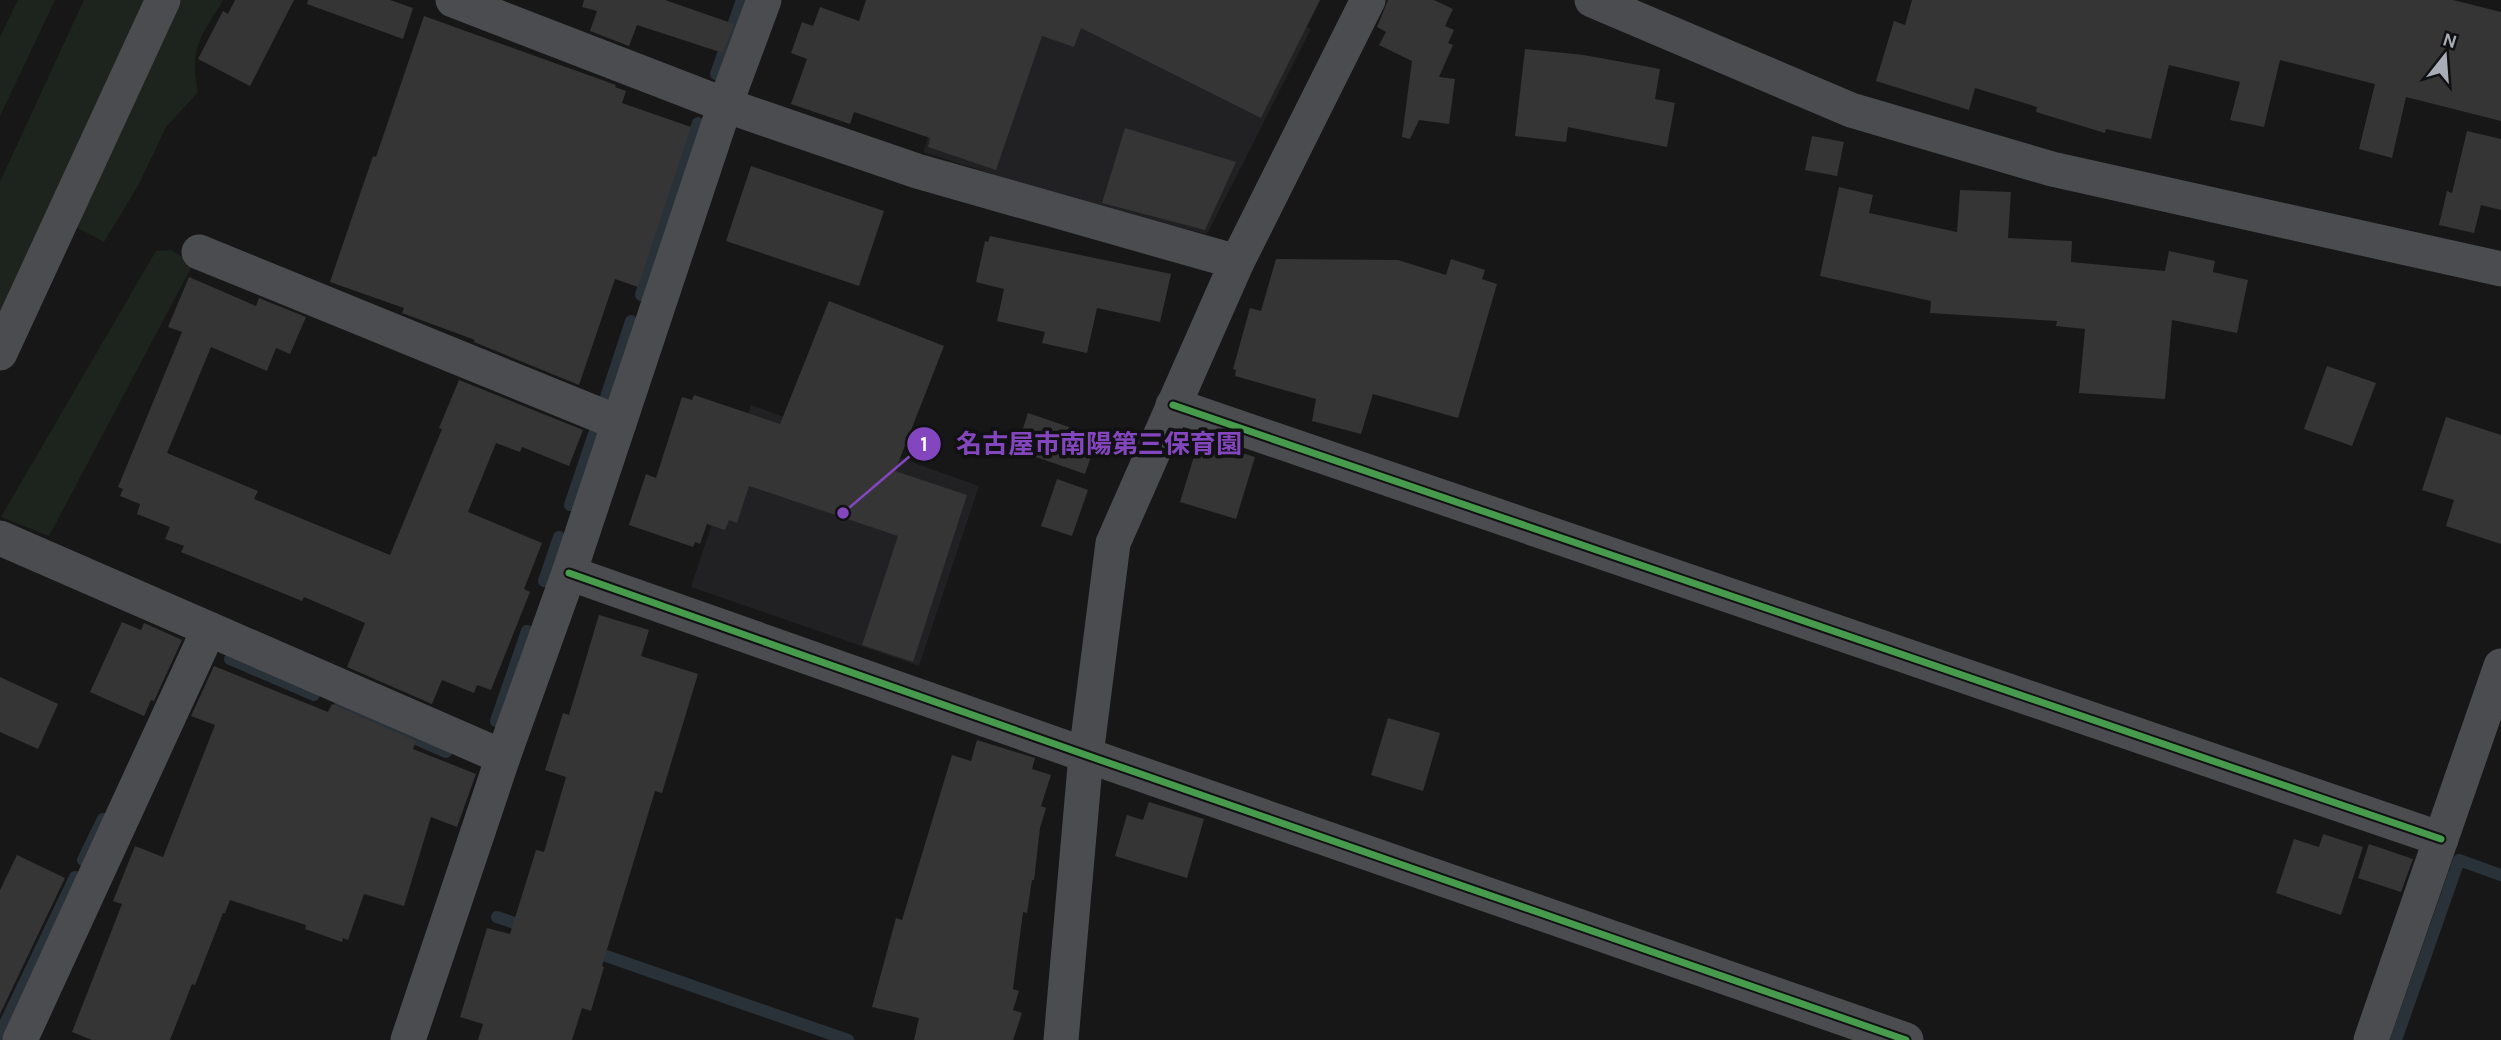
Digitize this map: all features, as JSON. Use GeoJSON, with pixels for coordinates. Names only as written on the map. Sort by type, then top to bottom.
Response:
{"type":"FeatureCollection","features":[{"type":"Feature","properties":{"kind":"street"},"geometry":{"type":"LineString","coordinates":[[0,353],[163,0]]}},
{"type":"Feature","properties":{"kind":"street"},"geometry":{"type":"LineString","coordinates":[[453,0],[725,105],[917,171],[1237,262]]}},
{"type":"Feature","properties":{"kind":"street"},"geometry":{"type":"LineString","coordinates":[[408,1040],[503,757],[569,573],[725,105],[764,0]]}},
{"type":"Feature","properties":{"kind":"street"},"geometry":{"type":"LineString","coordinates":[[1061,1040],[1086,755],[1114,543],[1172,405],[1237,262],[1368,0]]}},
{"type":"Feature","properties":{"kind":"street"},"geometry":{"type":"LineString","coordinates":[[1592,0],[1851,110],[2052,169],[2501,269]]}},
{"type":"Feature","properties":{"kind":"street"},"geometry":{"type":"LineString","coordinates":[[199,252],[619,423]]}},
{"type":"Feature","properties":{"kind":"street"},"geometry":{"type":"LineString","coordinates":[[1172,405],[2441,839]]}},
{"type":"Feature","properties":{"kind":"street"},"geometry":{"type":"LineString","coordinates":[[0,538],[503,757]]}},
{"type":"Feature","properties":{"kind":"street"},"geometry":{"type":"LineString","coordinates":[[569,573],[1906,1040]]}},
{"type":"Feature","properties":{"kind":"street"},"geometry":{"type":"LineString","coordinates":[[20,1040],[209,629]]}},
{"type":"Feature","properties":{"kind":"street"},"geometry":{"type":"LineString","coordinates":[[2371,1040],[2501,666]]}},
{"type":"Feature","properties":{"kind":"shaded area"},"geometry":{"type":"Polygon","coordinates":[[[18,0],[55,0],[0,116],[0,37],[18,0]]]}},
{"type":"Feature","properties":{"kind":"shaded area"},"geometry":{"type":"Polygon","coordinates":[[[84,0],[151,0],[0,331],[0,182],[84,0]]]}},
{"type":"Feature","properties":{"kind":"shaded area"},"geometry":{"type":"Polygon","coordinates":[[[181,0],[223,0],[203,34],[196,53],[198,92],[166,127],[139,184],[104,242],[76,227],[181,0]]]}},
{"type":"Feature","properties":{"kind":"shaded area"},"geometry":{"type":"Polygon","coordinates":[[[975,0],[1253,0],[1311,29],[1207,234],[1100,208],[923,152],[975,0]]]}},
{"type":"Feature","properties":{"kind":"shaded area"},"geometry":{"type":"Polygon","coordinates":[[[172,250],[193,264],[49,536],[1,517],[156,251],[172,250]]]}},
{"type":"Feature","properties":{"kind":"shaded area"},"geometry":{"type":"Polygon","coordinates":[[[751,405],[979,486],[919,666],[691,587],[751,405]]]}},
{"type":"Feature","properties":{"kind":"building"},"geometry":{"type":"Polygon","coordinates":[[[235,0],[294,0],[250,86],[198,59],[223,11],[228,14],[235,0]]]}},
{"type":"Feature","properties":{"kind":"building"},"geometry":{"type":"Polygon","coordinates":[[[308,0],[390,0],[413,8],[403,39],[307,4],[308,0]]]}},
{"type":"Feature","properties":{"kind":"building"},"geometry":{"type":"Polygon","coordinates":[[[584,0],[665,0],[734,24],[723,53],[637,25],[629,46],[590,31],[597,11],[582,7],[584,0]]]}},
{"type":"Feature","properties":{"kind":"building"},"geometry":{"type":"Polygon","coordinates":[[[866,0],[1320,0],[1261,118],[1081,28],[1074,47],[1042,36],[996,170],[928,147],[930,138],[854,112],[850,124],[791,104],[807,59],[791,53],[802,22],[813,26],[820,7],[859,21],[866,0]]]}},
{"type":"Feature","properties":{"kind":"building"},"geometry":{"type":"Polygon","coordinates":[[[1388,0],[1434,0],[1453,9],[1445,26],[1454,30],[1448,43],[1453,45],[1439,77],[1455,79],[1449,124],[1419,120],[1410,139],[1402,137],[1412,61],[1379,45],[1386,32],[1377,27],[1388,0]]]}},
{"type":"Feature","properties":{"kind":"building"},"geometry":{"type":"Polygon","coordinates":[[[1912,0],[2453,0],[2501,12],[2501,121],[2406,97],[2392,158],[2359,149],[2375,84],[2280,60],[2264,127],[2230,120],[2240,82],[2169,65],[2151,139],[2106,129],[2105,133],[2036,112],[2037,107],[1975,88],[1969,110],[1876,81],[1894,21],[1905,25],[1912,0]]]}},
{"type":"Feature","properties":{"kind":"building"},"geometry":{"type":"Polygon","coordinates":[[[424,16],[616,85],[615,87],[626,91],[622,103],[691,127],[638,287],[615,279],[579,385],[474,342],[475,340],[402,313],[404,308],[330,282],[424,16]]]}},
{"type":"Feature","properties":{"kind":"building"},"geometry":{"type":"Polygon","coordinates":[[[1525,49],[1584,55],[1660,69],[1655,99],[1675,103],[1667,147],[1568,127],[1566,142],[1515,136],[1525,49]]]}},
{"type":"Feature","properties":{"kind":"building"},"geometry":{"type":"Polygon","coordinates":[[[1125,128],[1236,162],[1205,230],[1102,203],[1125,128]]]}},
{"type":"Feature","properties":{"kind":"building"},"geometry":{"type":"Polygon","coordinates":[[[2467,131],[2501,139],[2501,210],[2481,205],[2474,233],[2439,225],[2447,191],[2452,193],[2467,131]]]}},
{"type":"Feature","properties":{"kind":"building"},"geometry":{"type":"Polygon","coordinates":[[[1812,136],[1844,142],[1837,176],[1805,170],[1812,136]]]}},
{"type":"Feature","properties":{"kind":"building"},"geometry":{"type":"Polygon","coordinates":[[[751,166],[884,211],[859,286],[726,241],[751,166]]]}},
{"type":"Feature","properties":{"kind":"building"},"geometry":{"type":"Polygon","coordinates":[[[1839,187],[1873,195],[1869,213],[1957,232],[1960,190],[2011,192],[2008,238],[2072,241],[2071,262],[2165,271],[2169,251],[2215,261],[2213,272],[2248,280],[2237,333],[2172,320],[2165,399],[2079,393],[2085,329],[2056,326],[2057,321],[1930,313],[1931,301],[1820,276],[1839,187]]]}},
{"type":"Feature","properties":{"kind":"building"},"geometry":{"type":"Polygon","coordinates":[[[990,236],[1171,274],[1160,322],[1097,308],[1087,353],[1042,343],[1045,332],[997,321],[1004,289],[976,282],[985,241],[988,242],[990,236]]]}},
{"type":"Feature","properties":{"kind":"building"},"geometry":{"type":"Polygon","coordinates":[[[1276,259],[1398,260],[1446,275],[1451,259],[1485,270],[1482,279],[1497,284],[1458,418],[1373,394],[1361,434],[1312,421],[1316,399],[1235,376],[1236,370],[1233,369],[1250,308],[1261,311],[1276,259]]]}},
{"type":"Feature","properties":{"kind":"building"},"geometry":{"type":"Polygon","coordinates":[[[189,277],[256,306],[259,298],[306,317],[290,354],[276,348],[267,371],[211,347],[167,453],[258,491],[254,499],[390,555],[442,429],[439,428],[459,380],[583,430],[569,466],[522,447],[520,452],[496,443],[468,512],[542,543],[524,589],[530,592],[491,690],[477,685],[474,693],[442,680],[432,704],[347,667],[365,623],[304,597],[302,601],[181,552],[184,546],[165,539],[170,527],[137,514],[140,504],[120,496],[123,489],[118,487],[182,332],[168,327],[189,277]]]}},
{"type":"Feature","properties":{"kind":"building"},"geometry":{"type":"Polygon","coordinates":[[[829,301],[944,346],[895,471],[967,495],[913,662],[862,645],[898,536],[749,486],[737,523],[729,520],[725,530],[707,524],[700,544],[695,542],[693,547],[629,525],[646,474],[656,478],[682,397],[692,400],[694,395],[780,424],[829,301]]]}},
{"type":"Feature","properties":{"kind":"building"},"geometry":{"type":"Polygon","coordinates":[[[2327,366],[2376,383],[2352,446],[2304,429],[2327,366]]]}},
{"type":"Feature","properties":{"kind":"building"},"geometry":{"type":"Polygon","coordinates":[[[1028,413],[1098,437],[1085,474],[1016,450],[1028,413]]]}},
{"type":"Feature","properties":{"kind":"building"},"geometry":{"type":"Polygon","coordinates":[[[2446,417],[2501,435],[2501,544],[2446,526],[2454,500],[2422,490],[2446,417]]]}},
{"type":"Feature","properties":{"kind":"building"},"geometry":{"type":"Polygon","coordinates":[[[1199,440],[1255,457],[1236,519],[1180,502],[1199,440]]]}},
{"type":"Feature","properties":{"kind":"building"},"geometry":{"type":"Polygon","coordinates":[[[1057,479],[1088,490],[1072,536],[1041,526],[1057,479]]]}},
{"type":"Feature","properties":{"kind":"building"},"geometry":{"type":"Polygon","coordinates":[[[599,615],[649,630],[641,656],[698,674],[662,793],[655,791],[591,1011],[582,1008],[572,1040],[478,1040],[483,1024],[460,1017],[487,928],[510,934],[536,850],[544,852],[566,777],[545,770],[563,713],[569,715],[599,615]]]}},
{"type":"Feature","properties":{"kind":"building"},"geometry":{"type":"Polygon","coordinates":[[[122,622],[141,630],[144,623],[182,640],[154,701],[151,700],[144,716],[90,692],[122,622]]]}},
{"type":"Feature","properties":{"kind":"building"},"geometry":{"type":"Polygon","coordinates":[[[214,666],[328,712],[332,704],[416,741],[413,749],[476,774],[457,827],[431,817],[404,906],[364,894],[348,940],[343,938],[342,942],[305,929],[306,925],[230,900],[170,1040],[92,1040],[72,1032],[122,904],[113,901],[135,846],[163,857],[215,725],[191,716],[214,666]]]}},
{"type":"Feature","properties":{"kind":"building"},"geometry":{"type":"Polygon","coordinates":[[[0,677],[58,704],[38,749],[0,732],[0,677]]]}},
{"type":"Feature","properties":{"kind":"building"},"geometry":{"type":"Polygon","coordinates":[[[1388,718],[1440,733],[1423,791],[1371,775],[1388,718]]]}},
{"type":"Feature","properties":{"kind":"building"},"geometry":{"type":"Polygon","coordinates":[[[977,740],[1035,758],[1032,769],[1051,775],[1041,806],[1046,808],[1040,828],[1027,913],[1023,912],[1013,989],[1019,991],[1013,1010],[1022,1013],[1013,1040],[914,1040],[919,1018],[872,1007],[896,918],[902,920],[952,755],[971,761],[977,740]]]}},
{"type":"Feature","properties":{"kind":"building"},"geometry":{"type":"Polygon","coordinates":[[[1149,802],[1204,819],[1187,878],[1115,856],[1127,815],[1143,820],[1149,802]]]}},
{"type":"Feature","properties":{"kind":"building"},"geometry":{"type":"Polygon","coordinates":[[[2323,834],[2363,847],[2341,915],[2276,893],[2294,839],[2319,847],[2323,834]]]}},
{"type":"Feature","properties":{"kind":"building"},"geometry":{"type":"Polygon","coordinates":[[[2369,844],[2413,859],[2401,892],[2358,878],[2369,844]]]}},
{"type":"Feature","properties":{"kind":"building"},"geometry":{"type":"Polygon","coordinates":[[[17,855],[65,878],[0,1014],[0,890],[17,855]]]}},
{"type":"Feature","properties":{"kind":"waterway"},"geometry":{"type":"LineString","coordinates":[[716,74],[742,0]]}},
{"type":"Feature","properties":{"kind":"waterway"},"geometry":{"type":"LineString","coordinates":[[641,295],[698,123]]}},
{"type":"Feature","properties":{"kind":"waterway"},"geometry":{"type":"LineString","coordinates":[[606,397],[631,321]]}},
{"type":"Feature","properties":{"kind":"waterway"},"geometry":{"type":"LineString","coordinates":[[570,505],[594,434]]}},
{"type":"Feature","properties":{"kind":"waterway"},"geometry":{"type":"LineString","coordinates":[[544,581],[559,537]]}},
{"type":"Feature","properties":{"kind":"waterway"},"geometry":{"type":"LineString","coordinates":[[496,721],[527,631]]}},
{"type":"Feature","properties":{"kind":"waterway"},"geometry":{"type":"LineString","coordinates":[[230,659],[314,695]]}},
{"type":"Feature","properties":{"kind":"waterway"},"geometry":{"type":"LineString","coordinates":[[340,706],[446,752]]}},
{"type":"Feature","properties":{"kind":"waterway"},"geometry":{"type":"LineString","coordinates":[[83,860],[103,819]]}},
{"type":"Feature","properties":{"kind":"waterway"},"geometry":{"type":"LineString","coordinates":[[2396,1040],[2459,860],[2501,875]]}},
{"type":"Feature","properties":{"kind":"waterway"},"geometry":{"type":"LineString","coordinates":[[0,1034],[75,877]]}},
{"type":"Feature","properties":{"kind":"waterway"},"geometry":{"type":"LineString","coordinates":[[497,917],[529,928]]}},
{"type":"Feature","properties":{"kind":"waterway"},"geometry":{"type":"LineString","coordinates":[[589,950],[848,1040]]}},
{"type":"Feature","properties":{"kind":"cycle path"},"geometry":{"type":"LineString","coordinates":[[1173,405],[2441,839]]}},
{"type":"Feature","properties":{"kind":"cycle path"},"geometry":{"type":"LineString","coordinates":[[569,573],[1906,1040]]}},
{"type":"Feature","properties":{"kind":"place","name":"名古屋市南陽第三保育園"},"geometry":{"type":"Point","coordinates":[843,513]}}]}
